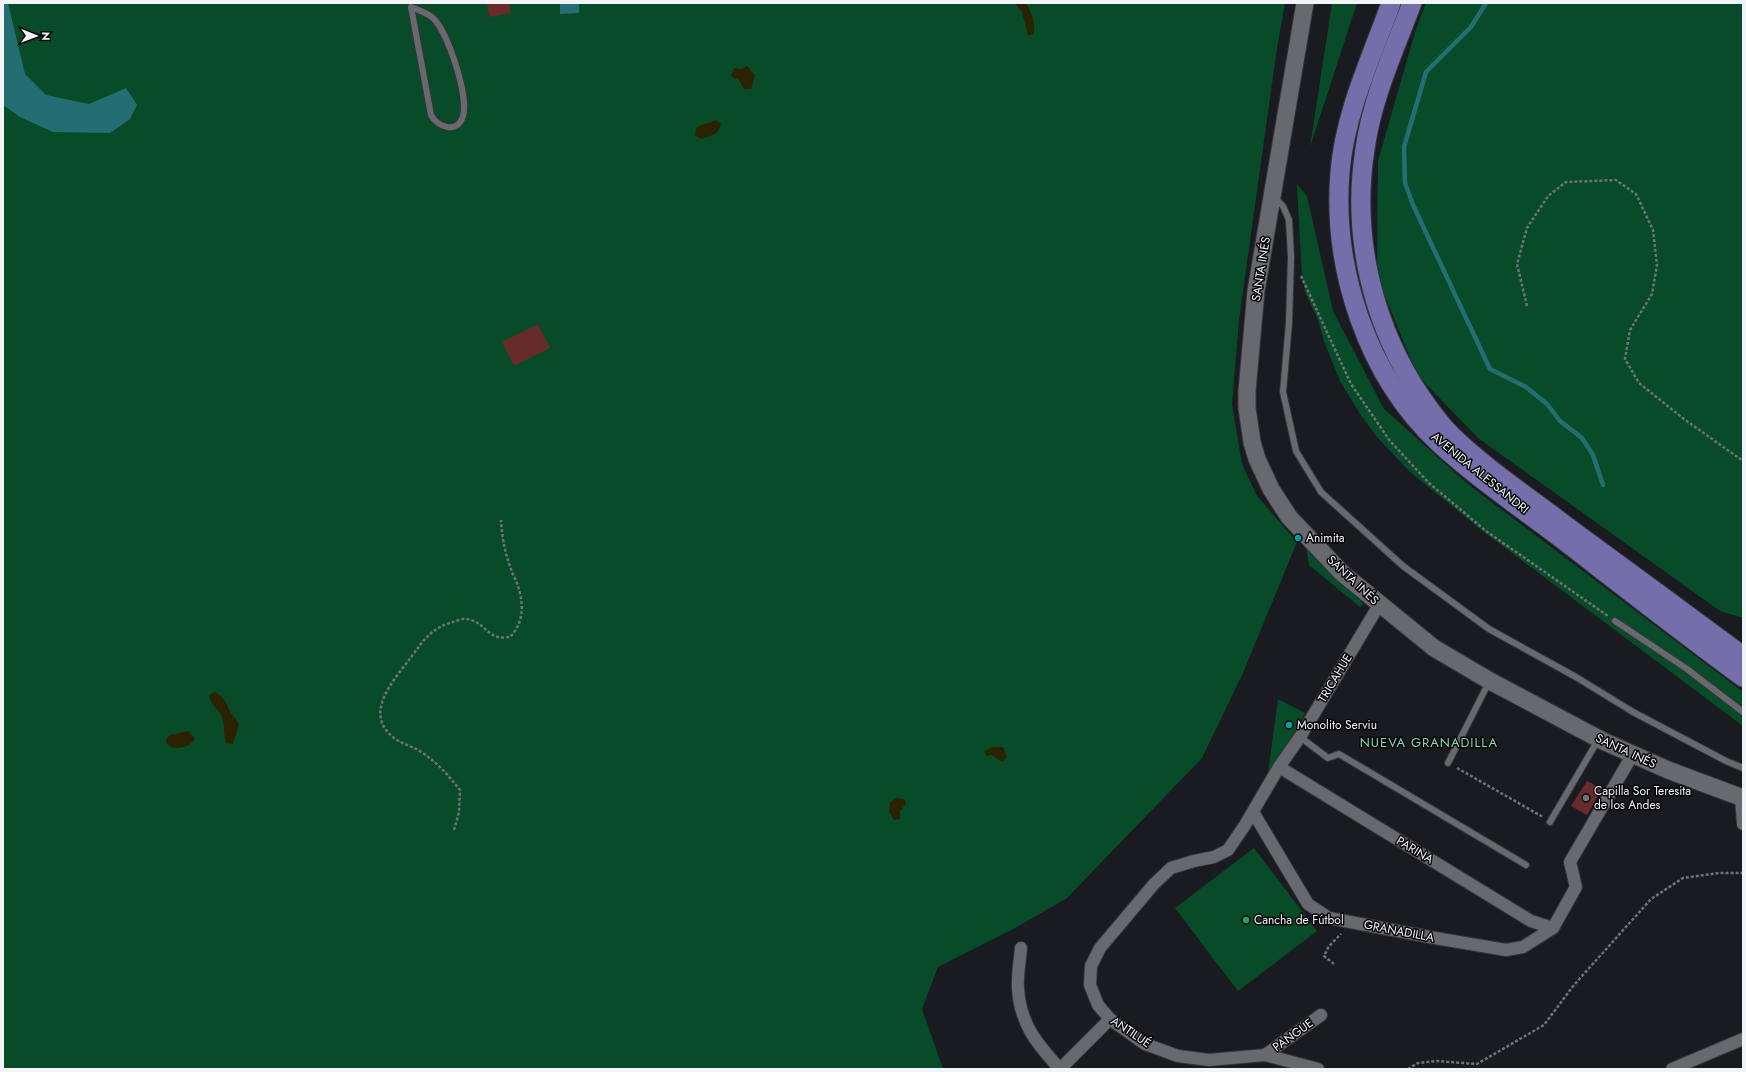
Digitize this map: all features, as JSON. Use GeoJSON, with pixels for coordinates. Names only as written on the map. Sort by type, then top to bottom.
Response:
{"type":"FeatureCollection","features":[{"type":"Feature","properties":{"kind":"main road","name":"SANTA INÉS"},"geometry":{"type":"LineString","coordinates":[[1305,3],[1256,291],[1247,391],[1247,408],[1252,442],[1257,459],[1270,489],[1290,517],[1342,572],[1379,605],[1434,648],[1490,681],[1598,738],[1668,770],[1742,798]]}},
{"type":"Feature","properties":{"kind":"main road","name":"AVENIDA ALESSANDRI"},"geometry":{"type":"LineString","coordinates":[[1391,3],[1356,96],[1349,121],[1340,171],[1339,197],[1342,248],[1347,275],[1354,302],[1375,353],[1403,400],[1439,442],[1680,631],[1743,677]]}},
{"type":"Feature","properties":{"kind":"main road","name":"AVENIDA ALESSANDRI"},"geometry":{"type":"LineString","coordinates":[[1412,3],[1376,98],[1368,130],[1362,174],[1361,225],[1368,276],[1377,307],[1393,349],[1419,394],[1450,434],[1479,459],[1743,656]]}},
{"type":"Feature","properties":{"kind":"street","name":"TRICAHUE"},"geometry":{"type":"LineString","coordinates":[[1253,812],[1379,605]]}},
{"type":"Feature","properties":{"kind":"street"},"geometry":{"type":"LineString","coordinates":[[1553,928],[1576,887],[1570,862],[1633,754]]}},
{"type":"Feature","properties":{"kind":"street","name":"PARINA"},"geometry":{"type":"LineString","coordinates":[[1279,767],[1532,921],[1553,928]]}},
{"type":"Feature","properties":{"kind":"street"},"geometry":{"type":"LineString","coordinates":[[1742,798],[1743,824]]}},
{"type":"Feature","properties":{"kind":"street","name":"GRANADILLA"},"geometry":{"type":"LineString","coordinates":[[1253,812],[1308,904],[1329,918],[1506,950],[1523,947],[1553,928]]}},
{"type":"Feature","properties":{"kind":"street","name":"ANTILUÉ"},"geometry":{"type":"LineString","coordinates":[[1253,812],[1228,850],[1214,857],[1171,868],[1154,884],[1100,948],[1091,966],[1090,985],[1098,1005],[1110,1019],[1145,1044],[1178,1056],[1209,1060],[1264,1055],[1318,1069]]}},
{"type":"Feature","properties":{"kind":"street"},"geometry":{"type":"LineString","coordinates":[[1021,948],[1018,988],[1023,1018],[1037,1044],[1060,1069],[1110,1019]]}},
{"type":"Feature","properties":{"kind":"street","name":"PANGUE"},"geometry":{"type":"LineString","coordinates":[[1264,1055],[1321,1015]]}},
{"type":"Feature","properties":{"kind":"street"},"geometry":{"type":"LineString","coordinates":[[1672,1069],[1743,1039]]}},
{"type":"Feature","properties":{"kind":"lane"},"geometry":{"type":"LineString","coordinates":[[411,5],[432,16],[448,40],[464,97],[463,118],[461,122],[455,126],[449,127],[438,125],[431,115],[411,5]]}},
{"type":"Feature","properties":{"kind":"lane"},"geometry":{"type":"LineString","coordinates":[[1273,195],[1283,206],[1289,220],[1290,228],[1291,292],[1283,392],[1296,451],[1321,492],[1403,566],[1489,629],[1576,677],[1633,712],[1726,761],[1743,768]]}},
{"type":"Feature","properties":{"kind":"lane"},"geometry":{"type":"LineString","coordinates":[[1615,621],[1687,669],[1743,712]]}},
{"type":"Feature","properties":{"kind":"lane"},"geometry":{"type":"LineString","coordinates":[[1448,763],[1490,681]]}},
{"type":"Feature","properties":{"kind":"lane"},"geometry":{"type":"LineString","coordinates":[[1300,737],[1328,758],[1339,754],[1526,865]]}},
{"type":"Feature","properties":{"kind":"lane"},"geometry":{"type":"LineString","coordinates":[[1550,822],[1598,738]]}},
{"type":"Feature","properties":{"kind":"path"},"geometry":{"type":"LineString","coordinates":[[1527,306],[1517,264],[1527,228],[1548,196],[1566,182],[1616,180],[1636,194],[1653,230],[1657,265],[1652,294],[1630,330],[1625,359],[1639,383],[1684,419],[1743,461]]}},
{"type":"Feature","properties":{"kind":"path"},"geometry":{"type":"LineString","coordinates":[[454,830],[459,812],[460,790],[441,767],[421,751],[395,739],[382,726],[380,712],[383,697],[400,672],[427,636],[442,624],[465,619],[482,625],[491,634],[499,638],[510,637],[516,631],[520,621],[522,606],[519,589],[511,571],[502,540],[501,520]]}},
{"type":"Feature","properties":{"kind":"path"},"geometry":{"type":"LineString","coordinates":[[1448,763],[1517,801],[1550,822]]}},
{"type":"Feature","properties":{"kind":"path"},"geometry":{"type":"LineString","coordinates":[[1408,1069],[1418,1063],[1437,1061],[1477,1064],[1544,1026],[1574,986],[1651,900],[1683,878],[1719,873],[1743,873]]}},
{"type":"Feature","properties":{"kind":"path"},"geometry":{"type":"LineString","coordinates":[[1334,964],[1324,956],[1329,946],[1353,923]]}},
{"type":"Feature","properties":{"kind":"path"},"geometry":{"type":"LineString","coordinates":[[1477,1064],[1480,1069]]}},
{"type":"Feature","properties":{"kind":"green space"},"geometry":{"type":"Polygon","coordinates":[[[3,3],[1285,3],[1277,48],[1239,320],[1232,404],[1242,464],[1257,496],[1297,542],[1243,673],[1202,758],[1067,898],[1015,928],[938,967],[922,1009],[943,1069],[3,1069],[3,3]]]}},
{"type":"Feature","properties":{"kind":"green space"},"geometry":{"type":"Polygon","coordinates":[[[1332,3],[1357,3],[1310,147],[1332,3]]]}},
{"type":"Feature","properties":{"kind":"green space"},"geometry":{"type":"Polygon","coordinates":[[[1426,3],[1743,3],[1743,618],[1720,611],[1478,438],[1417,375],[1377,276],[1378,161],[1415,32],[1426,3]]]}},
{"type":"Feature","properties":{"kind":"green space"},"geometry":{"type":"Polygon","coordinates":[[[1297,184],[1307,196],[1333,311],[1384,409],[1469,485],[1743,692],[1743,726],[1484,532],[1410,472],[1377,437],[1362,417],[1340,381],[1324,341],[1318,320],[1306,294],[1302,278],[1297,184]]]}},
{"type":"Feature","properties":{"kind":"green space"},"geometry":{"type":"Polygon","coordinates":[[[1306,547],[1339,576],[1363,604],[1360,607],[1309,565],[1306,547]]]}},
{"type":"Feature","properties":{"kind":"green space"},"geometry":{"type":"Polygon","coordinates":[[[1278,699],[1305,713],[1271,775],[1268,773],[1278,699]]]}},
{"type":"Feature","properties":{"kind":"green space","name":"Cancha de Fútbol"},"geometry":{"type":"Polygon","coordinates":[[[1254,848],[1317,931],[1238,991],[1175,908],[1254,848]]]}},
{"type":"Feature","properties":{"kind":"sand"},"geometry":{"type":"Polygon","coordinates":[[[1015,3],[1026,3],[1034,23],[1033,35],[1028,35],[1022,12],[1015,3]]]}},
{"type":"Feature","properties":{"kind":"sand"},"geometry":{"type":"Polygon","coordinates":[[[747,66],[755,75],[751,89],[744,89],[739,80],[731,76],[734,68],[741,69],[747,66]]]}},
{"type":"Feature","properties":{"kind":"sand"},"geometry":{"type":"Polygon","coordinates":[[[716,120],[721,124],[714,134],[701,139],[695,135],[696,128],[716,120]]]}},
{"type":"Feature","properties":{"kind":"sand"},"geometry":{"type":"Polygon","coordinates":[[[215,692],[223,698],[239,724],[233,744],[226,743],[222,717],[210,698],[209,695],[215,692]]]}},
{"type":"Feature","properties":{"kind":"sand"},"geometry":{"type":"Polygon","coordinates":[[[188,731],[195,738],[189,745],[175,748],[167,743],[166,739],[170,735],[188,731]]]}},
{"type":"Feature","properties":{"kind":"sand"},"geometry":{"type":"Polygon","coordinates":[[[993,747],[1003,747],[1007,757],[1002,762],[992,755],[986,756],[984,751],[993,747]]]}},
{"type":"Feature","properties":{"kind":"sand"},"geometry":{"type":"Polygon","coordinates":[[[896,798],[904,799],[906,804],[900,811],[900,819],[894,820],[889,811],[890,802],[896,798]]]}},
{"type":"Feature","properties":{"kind":"water"},"geometry":{"type":"Polygon","coordinates":[[[3,3],[8,3],[25,74],[46,95],[89,104],[126,88],[137,105],[130,119],[110,133],[53,132],[20,117],[3,105],[3,3]]]}},
{"type":"Feature","properties":{"kind":"water"},"geometry":{"type":"Polygon","coordinates":[[[560,3],[579,3],[579,13],[560,14],[560,3]]]}},
{"type":"Feature","properties":{"kind":"building"},"geometry":{"type":"Polygon","coordinates":[[[487,3],[509,3],[511,13],[489,17],[487,3]]]}},
{"type":"Feature","properties":{"kind":"building"},"geometry":{"type":"Polygon","coordinates":[[[538,324],[550,348],[514,366],[502,342],[538,324]]]}},
{"type":"Feature","properties":{"kind":"building","name":"Capilla Sor Teresita de los Andes"},"geometry":{"type":"Polygon","coordinates":[[[1587,781],[1602,789],[1587,815],[1571,806],[1587,781]]]}},
{"type":"Feature","properties":{"kind":"waterway"},"geometry":{"type":"LineString","coordinates":[[1486,3],[1471,27],[1426,72],[1404,147],[1405,183],[1413,205],[1490,369],[1526,387],[1547,404],[1560,421],[1582,438],[1593,455],[1603,485]]}},
{"type":"Feature","properties":{"kind":"place","name":"Animita"},"geometry":{"type":"Point","coordinates":[1298,538]}},
{"type":"Feature","properties":{"kind":"place","name":"Monolito Serviu"},"geometry":{"type":"Point","coordinates":[1289,725]}},
{"type":"Feature","properties":{"kind":"place","name":"Capilla Sor Teresita de los Andes"},"geometry":{"type":"Point","coordinates":[1586,798]}},
{"type":"Feature","properties":{"kind":"place","name":"Cancha de Fútbol"},"geometry":{"type":"Point","coordinates":[1246,920]}},
{"type":"Feature","properties":{"kind":"district","name":"NUEVA GRANADILLA"},"geometry":{"type":"Point","coordinates":[1429,742]}}]}
